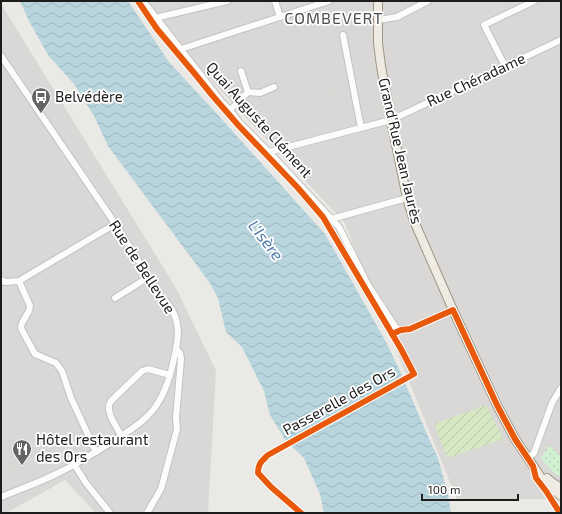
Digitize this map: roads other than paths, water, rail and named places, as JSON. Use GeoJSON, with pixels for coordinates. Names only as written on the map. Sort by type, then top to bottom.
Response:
{"type":"FeatureCollection","features":[{"type":"Feature","properties":{"kind":"main road","name":"Grand'Rue Jean Jaurès"},"geometry":{"type":"LineString","coordinates":[[378,1],[378,43],[381,66],[391,120],[414,221],[452,310],[497,406],[515,439],[533,466]]}},
{"type":"Feature","properties":{"kind":"main road"},"geometry":{"type":"LineString","coordinates":[[533,466],[561,488]]}},
{"type":"Feature","properties":{"kind":"main road"},"geometry":{"type":"LineString","coordinates":[[533,466],[544,482],[561,496]]}},
{"type":"Feature","properties":{"kind":"street","name":"Quai Auguste Clément"},"geometry":{"type":"LineString","coordinates":[[143,1],[239,122],[339,227],[368,285],[396,328],[401,330],[410,329],[452,310]]}},
{"type":"Feature","properties":{"kind":"street"},"geometry":{"type":"LineString","coordinates":[[155,18],[227,1]]}},
{"type":"Feature","properties":{"kind":"street"},"geometry":{"type":"LineString","coordinates":[[275,1],[280,17]]}},
{"type":"Feature","properties":{"kind":"street"},"geometry":{"type":"LineString","coordinates":[[181,49],[329,1]]}},
{"type":"Feature","properties":{"kind":"street"},"geometry":{"type":"LineString","coordinates":[[378,20],[397,17],[428,1]]}},
{"type":"Feature","properties":{"kind":"street"},"geometry":{"type":"LineString","coordinates":[[506,66],[484,25],[534,1]]}},
{"type":"Feature","properties":{"kind":"street"},"geometry":{"type":"LineString","coordinates":[[344,35],[361,128]]}},
{"type":"Feature","properties":{"kind":"street","name":"Rue Chéradame"},"geometry":{"type":"LineString","coordinates":[[269,152],[391,120],[561,40]]}},
{"type":"Feature","properties":{"kind":"street","name":"Rue de Bellevue"},"geometry":{"type":"LineString","coordinates":[[1,56],[115,224],[140,263],[156,293],[166,301],[173,312],[178,327],[178,340],[170,375],[164,392],[153,410],[146,418],[96,452],[59,473],[1,496]]}},
{"type":"Feature","properties":{"kind":"street"},"geometry":{"type":"LineString","coordinates":[[241,71],[248,92]]}},
{"type":"Feature","properties":{"kind":"street"},"geometry":{"type":"LineString","coordinates":[[230,110],[248,92],[260,93],[274,87]]}},
{"type":"Feature","properties":{"kind":"street"},"geometry":{"type":"LineString","coordinates":[[331,219],[408,198]]}},
{"type":"Feature","properties":{"kind":"street"},"geometry":{"type":"LineString","coordinates":[[1,280],[5,282],[19,281],[115,224]]}},
{"type":"Feature","properties":{"kind":"street"},"geometry":{"type":"LineString","coordinates":[[115,298],[147,278]]}},
{"type":"Feature","properties":{"kind":"street"},"geometry":{"type":"LineString","coordinates":[[19,281],[30,306],[21,328],[35,354],[56,363],[62,371],[71,398],[96,452]]}},
{"type":"Feature","properties":{"kind":"street"},"geometry":{"type":"LineString","coordinates":[[148,513],[161,489],[177,430],[176,418],[181,359],[180,353],[176,349]]}},
{"type":"Feature","properties":{"kind":"street"},"geometry":{"type":"LineString","coordinates":[[121,435],[108,411],[111,401],[145,369],[170,375]]}},
{"type":"Feature","properties":{"kind":"street"},"geometry":{"type":"LineString","coordinates":[[528,458],[534,453],[552,403],[561,388]]}},
{"type":"Feature","properties":{"kind":"street"},"geometry":{"type":"LineString","coordinates":[[74,464],[86,483],[110,513]]}},
{"type":"Feature","properties":{"kind":"water","name":"L'Isère"},"geometry":{"type":"Polygon","coordinates":[[[20,1],[128,1],[169,62],[325,234],[386,342],[400,371],[438,458],[448,494],[451,513],[324,513],[320,494],[304,458],[286,441],[270,415],[264,391],[242,347],[226,332],[218,298],[210,283],[108,146],[94,116],[74,84],[48,55],[29,21],[20,1]]]}},
{"type":"Feature","properties":{"kind":"place","name":"Belvédère"},"geometry":{"type":"Point","coordinates":[41,114]}},
{"type":"Feature","properties":{"kind":"place","name":"Hôtel restaurant des Ors"},"geometry":{"type":"Point","coordinates":[22,466]}},
{"type":"Feature","properties":{"kind":"district","name":"COMBEVERT"},"geometry":{"type":"Point","coordinates":[334,18]}}]}
